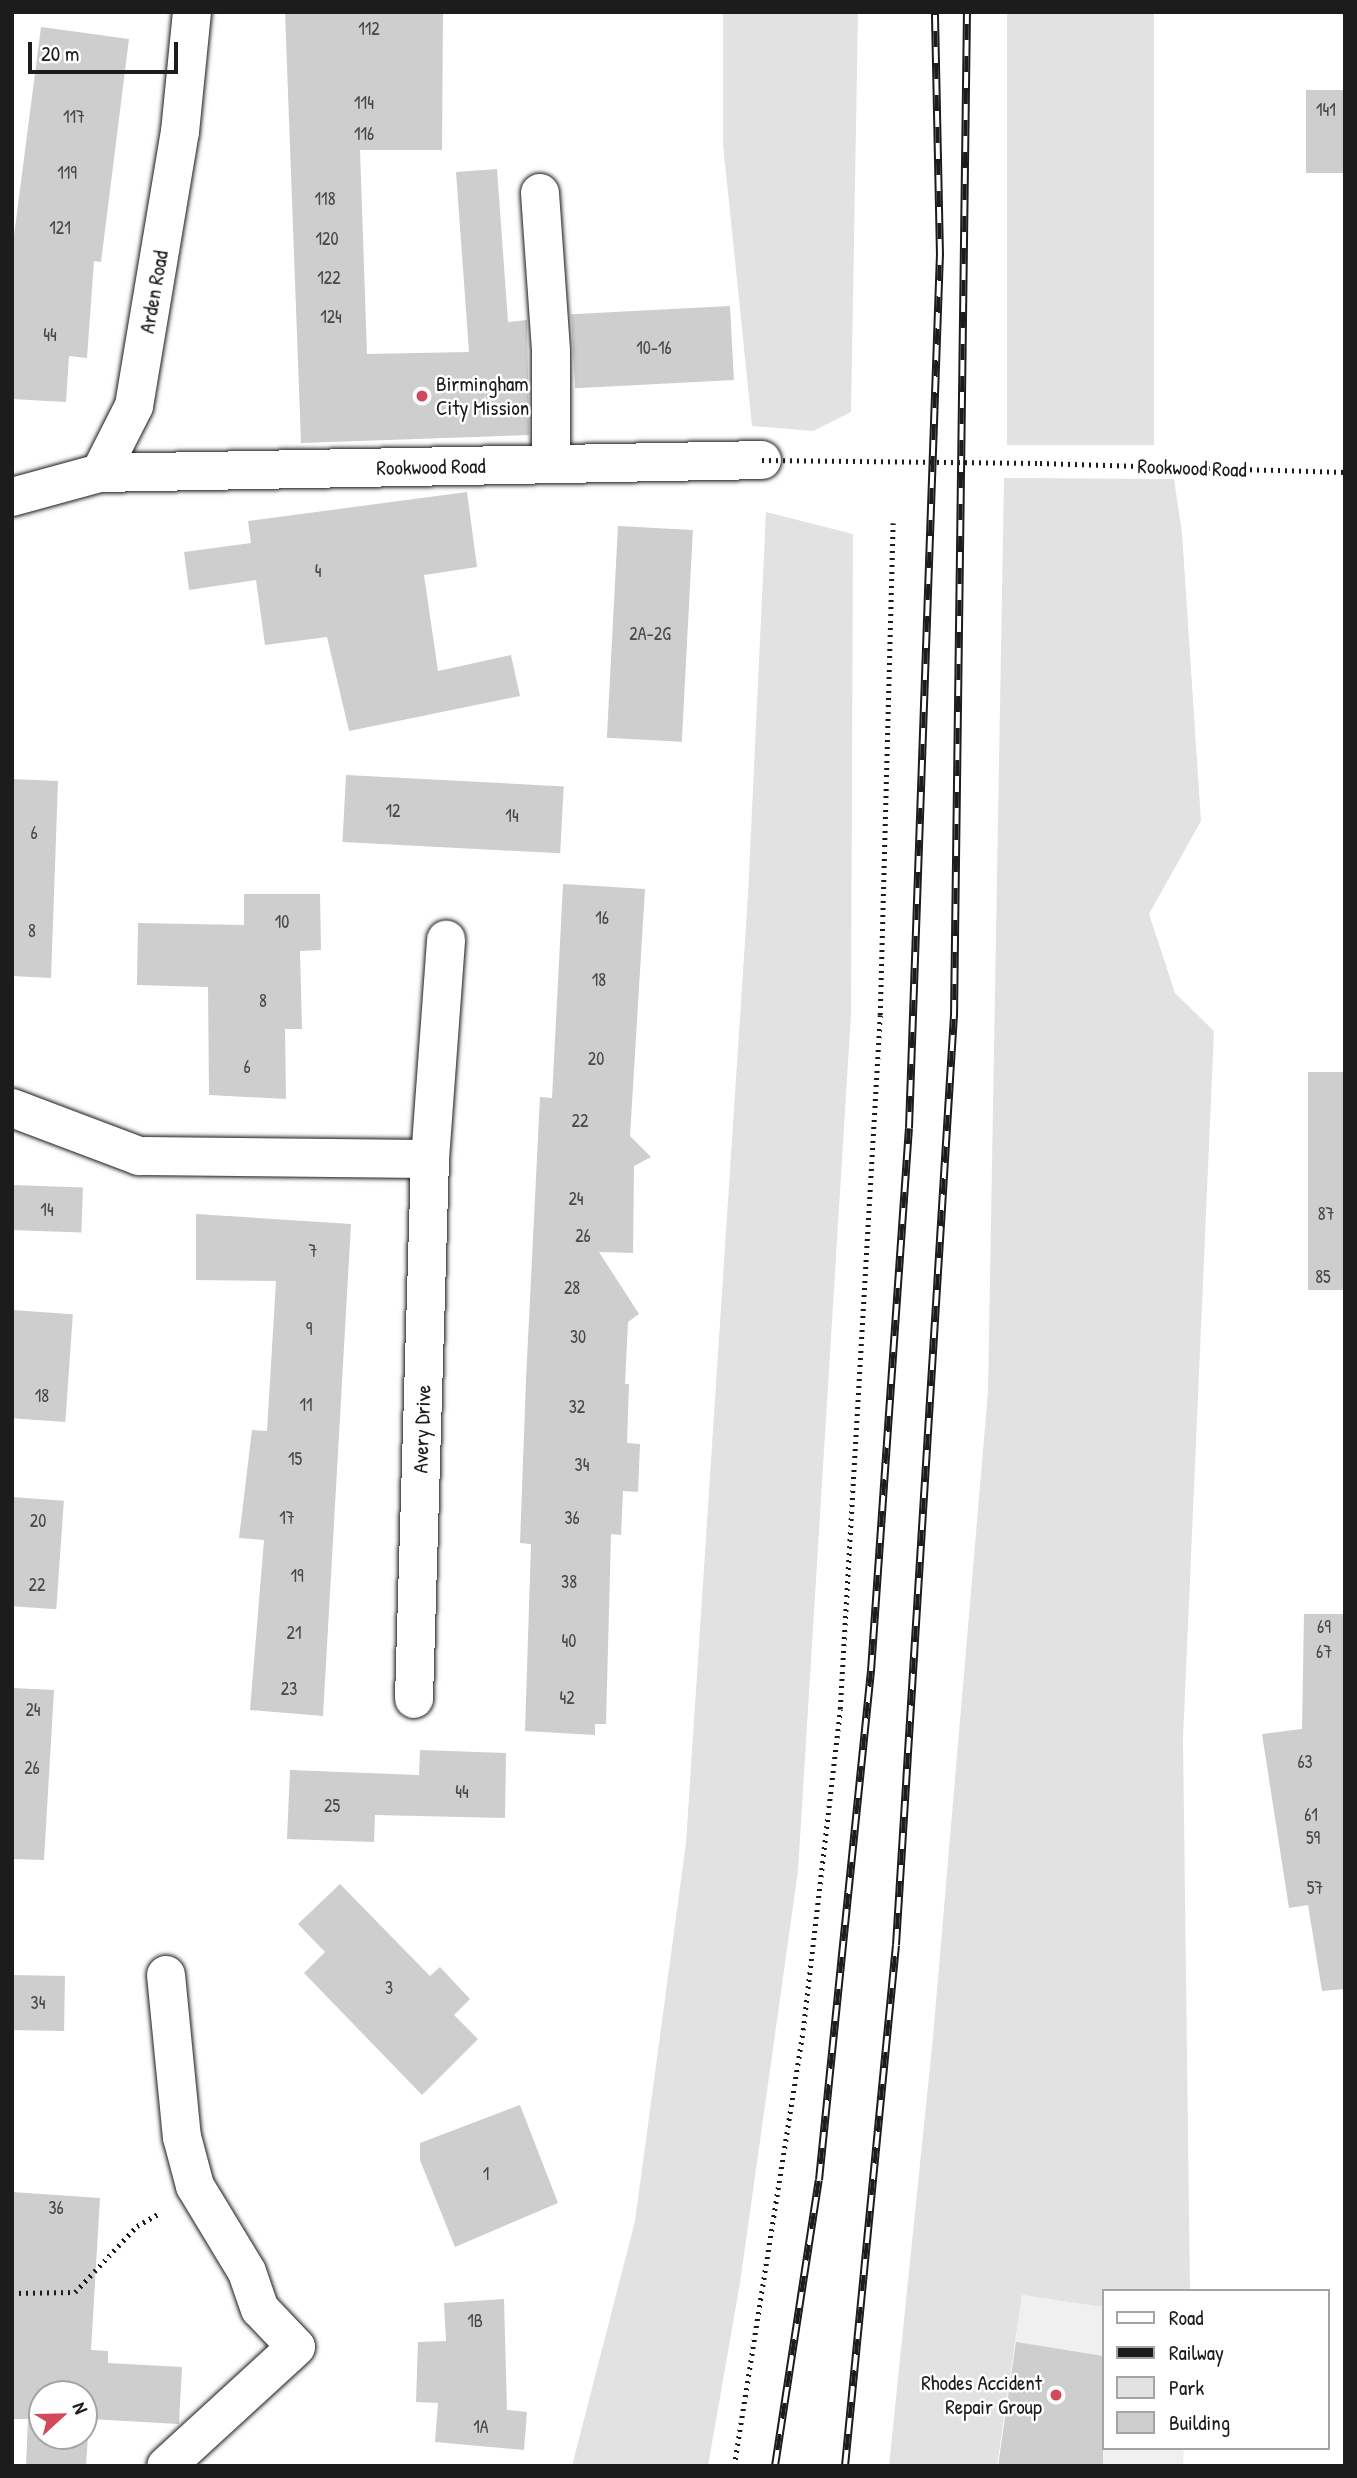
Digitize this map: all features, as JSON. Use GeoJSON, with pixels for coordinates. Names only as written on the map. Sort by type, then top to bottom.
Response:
{"type":"FeatureCollection","features":[{"type":"Feature","properties":{"kind":"street","name":"Arden Road"},"geometry":{"type":"LineString","coordinates":[[100,473],[134,406],[178,146],[192,12]]}},
{"type":"Feature","properties":{"kind":"street"},"geometry":{"type":"LineString","coordinates":[[540,193],[551,464]]}},
{"type":"Feature","properties":{"kind":"street","name":"Rookwood Road"},"geometry":{"type":"LineString","coordinates":[[100,473],[762,460]]}},
{"type":"Feature","properties":{"kind":"street"},"geometry":{"type":"LineString","coordinates":[[12,497],[100,473]]}},
{"type":"Feature","properties":{"kind":"street","name":"Avery Drive"},"geometry":{"type":"LineString","coordinates":[[414,1699],[430,1159],[446,940]]}},
{"type":"Feature","properties":{"kind":"street"},"geometry":{"type":"LineString","coordinates":[[12,1108],[139,1156],[430,1159]]}},
{"type":"Feature","properties":{"kind":"street"},"geometry":{"type":"LineString","coordinates":[[166,1975],[182,2137],[195,2186],[247,2272],[260,2309],[296,2347],[166,2466]]}},
{"type":"Feature","properties":{"kind":"path","name":"Rookwood Road"},"geometry":{"type":"LineString","coordinates":[[762,460],[1040,463],[1345,472]]}},
{"type":"Feature","properties":{"kind":"path"},"geometry":{"type":"LineString","coordinates":[[734,2466],[803,2030],[840,1709],[880,1015],[892,523]]}},
{"type":"Feature","properties":{"kind":"path"},"geometry":{"type":"LineString","coordinates":[[12,2293],[75,2292],[137,2226],[195,2186]]}},
{"type":"Feature","properties":{"kind":"shaded area","name":"Rhodes Accident Repair Group"},"geometry":{"type":"Polygon","coordinates":[[[1022,2295],[1102,2307],[1102,2450],[1184,2450],[1183,2466],[998,2466],[1022,2295]]]}},
{"type":"Feature","properties":{"kind":"green space"},"geometry":{"type":"Polygon","coordinates":[[[723,12],[858,12],[851,412],[813,431],[752,426],[723,144],[723,12]]]}},
{"type":"Feature","properties":{"kind":"green space"},"geometry":{"type":"Polygon","coordinates":[[[1007,12],[1154,12],[1154,445],[1007,445],[1007,12]]]}},
{"type":"Feature","properties":{"kind":"green space"},"geometry":{"type":"Polygon","coordinates":[[[1004,478],[1174,479],[1182,533],[1201,821],[1149,914],[1175,993],[1214,1031],[1183,1739],[1190,2289],[1102,2289],[1102,2307],[1022,2295],[997,2466],[889,2466],[933,2037],[988,1392],[1004,478]]]}},
{"type":"Feature","properties":{"kind":"green space"},"geometry":{"type":"Polygon","coordinates":[[[766,512],[853,534],[851,1014],[798,1871],[740,2283],[708,2466],[572,2466],[635,2221],[686,1843],[748,895],[766,512]]]}},
{"type":"Feature","properties":{"kind":"building"},"geometry":{"type":"Polygon","coordinates":[[[285,12],[443,12],[442,150],[360,150],[367,354],[469,352],[456,172],[497,169],[508,322],[527,320],[529,435],[301,443],[285,12]]]}},
{"type":"Feature","properties":{"kind":"building"},"geometry":{"type":"Polygon","coordinates":[[[41,27],[129,39],[101,262],[94,261],[87,358],[69,356],[66,402],[12,399],[12,251],[41,27]]]}},
{"type":"Feature","properties":{"kind":"building"},"geometry":{"type":"Polygon","coordinates":[[[1306,90],[1345,90],[1345,173],[1306,173],[1306,90]]]}},
{"type":"Feature","properties":{"kind":"building"},"geometry":{"type":"Polygon","coordinates":[[[730,306],[734,380],[575,388],[571,314],[730,306]]]}},
{"type":"Feature","properties":{"kind":"building"},"geometry":{"type":"Polygon","coordinates":[[[467,492],[477,567],[424,575],[438,671],[511,655],[520,696],[349,731],[327,637],[265,645],[256,580],[189,590],[184,552],[251,543],[248,521],[467,492]]]}},
{"type":"Feature","properties":{"kind":"building"},"geometry":{"type":"Polygon","coordinates":[[[618,526],[693,530],[682,742],[607,738],[618,526]]]}},
{"type":"Feature","properties":{"kind":"building"},"geometry":{"type":"Polygon","coordinates":[[[346,775],[564,786],[560,853],[342,842],[346,775]]]}},
{"type":"Feature","properties":{"kind":"building"},"geometry":{"type":"Polygon","coordinates":[[[12,779],[58,781],[51,978],[12,976],[12,779]]]}},
{"type":"Feature","properties":{"kind":"building"},"geometry":{"type":"Polygon","coordinates":[[[563,884],[645,889],[630,1136],[651,1157],[634,1166],[633,1253],[599,1252],[639,1314],[628,1322],[625,1384],[629,1384],[627,1443],[640,1444],[638,1492],[623,1491],[621,1535],[611,1534],[606,1724],[595,1724],[595,1735],[525,1731],[531,1544],[520,1543],[526,1380],[540,1097],[552,1098],[563,884]]]}},
{"type":"Feature","properties":{"kind":"building"},"geometry":{"type":"Polygon","coordinates":[[[244,894],[320,894],[321,950],[300,951],[302,1029],[285,1029],[286,1099],[209,1095],[208,987],[137,985],[138,923],[244,925],[244,894]]]}},
{"type":"Feature","properties":{"kind":"building"},"geometry":{"type":"Polygon","coordinates":[[[1308,1072],[1345,1072],[1345,1290],[1308,1290],[1308,1072]]]}},
{"type":"Feature","properties":{"kind":"building"},"geometry":{"type":"Polygon","coordinates":[[[12,1185],[83,1187],[81,1232],[12,1230],[12,1185]]]}},
{"type":"Feature","properties":{"kind":"building"},"geometry":{"type":"Polygon","coordinates":[[[196,1214],[351,1224],[323,1716],[250,1710],[264,1540],[239,1538],[252,1430],[267,1431],[276,1281],[196,1280],[196,1214]]]}},
{"type":"Feature","properties":{"kind":"building"},"geometry":{"type":"Polygon","coordinates":[[[12,1310],[73,1314],[65,1422],[12,1418],[12,1310]]]}},
{"type":"Feature","properties":{"kind":"building"},"geometry":{"type":"Polygon","coordinates":[[[12,1497],[64,1501],[56,1609],[12,1606],[12,1497]]]}},
{"type":"Feature","properties":{"kind":"building"},"geometry":{"type":"Polygon","coordinates":[[[1304,1614],[1345,1614],[1345,1989],[1322,1991],[1308,1905],[1289,1908],[1262,1734],[1302,1729],[1304,1614]]]}},
{"type":"Feature","properties":{"kind":"building"},"geometry":{"type":"Polygon","coordinates":[[[12,1688],[54,1690],[44,1860],[12,1859],[12,1688]]]}},
{"type":"Feature","properties":{"kind":"building"},"geometry":{"type":"Polygon","coordinates":[[[420,1750],[506,1753],[505,1818],[375,1815],[374,1842],[287,1839],[290,1770],[419,1775],[420,1750]]]}},
{"type":"Feature","properties":{"kind":"building"},"geometry":{"type":"Polygon","coordinates":[[[340,1884],[430,1976],[440,1967],[470,1999],[454,2015],[478,2039],[422,2095],[304,1973],[325,1952],[298,1924],[340,1884]]]}},
{"type":"Feature","properties":{"kind":"building"},"geometry":{"type":"Polygon","coordinates":[[[12,1975],[65,1976],[64,2031],[12,2030],[12,1975]]]}},
{"type":"Feature","properties":{"kind":"building"},"geometry":{"type":"Polygon","coordinates":[[[520,2105],[558,2203],[455,2247],[420,2160],[420,2143],[520,2105]]]}},
{"type":"Feature","properties":{"kind":"building"},"geometry":{"type":"Polygon","coordinates":[[[12,2192],[100,2198],[91,2350],[108,2351],[108,2363],[182,2367],[179,2424],[98,2420],[98,2380],[28,2380],[28,2419],[12,2419],[12,2192]]]}},
{"type":"Feature","properties":{"kind":"building"},"geometry":{"type":"Polygon","coordinates":[[[504,2299],[507,2410],[527,2412],[524,2450],[435,2442],[438,2403],[416,2402],[418,2342],[446,2341],[444,2303],[504,2299]]]}},
{"type":"Feature","properties":{"kind":"building","name":"Rhodes Accident Repair Group"},"geometry":{"type":"Polygon","coordinates":[[[1016,2342],[1102,2356],[1103,2466],[998,2466],[1016,2342]]]}},
{"type":"Feature","properties":{"kind":"building"},"geometry":{"type":"Polygon","coordinates":[[[28,2419],[28,2450],[87,2450],[86,2466],[26,2466],[28,2419]]]}},
{"type":"Feature","properties":{"kind":"railway"},"geometry":{"type":"LineString","coordinates":[[775,2466],[819,2180],[871,1671],[909,1128],[940,255],[935,12]]}},
{"type":"Feature","properties":{"kind":"railway"},"geometry":{"type":"LineString","coordinates":[[845,2466],[896,1945],[954,1016],[967,12]]}},
{"type":"Feature","properties":{"kind":"place","name":"Birmingham City Mission"},"geometry":{"type":"Point","coordinates":[422,396]}},
{"type":"Feature","properties":{"kind":"place","name":"Rhodes Accident Repair Group"},"geometry":{"type":"Point","coordinates":[1056,2395]}}]}
